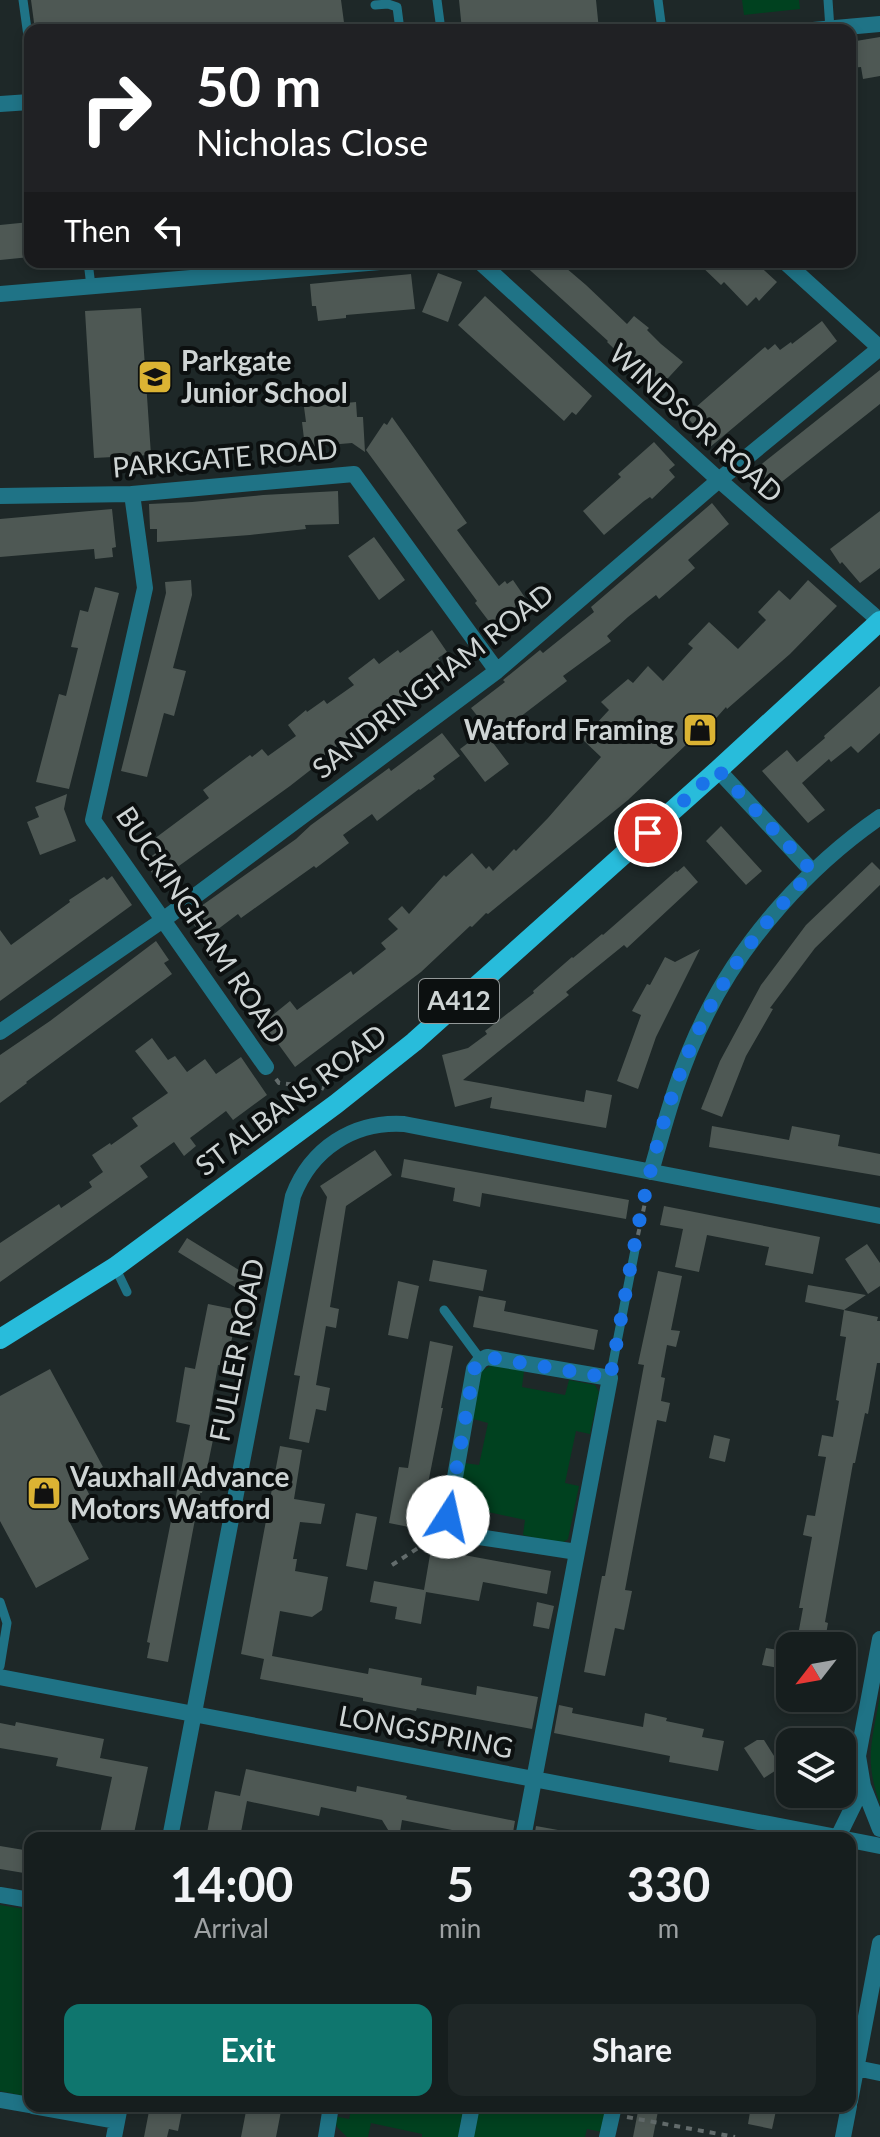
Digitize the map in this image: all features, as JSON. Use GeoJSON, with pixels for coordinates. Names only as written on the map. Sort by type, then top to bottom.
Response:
{"type":"FeatureCollection","features":[{"type":"Feature","properties":{"kind":"main road","name":"ST ALBANS ROAD"},"geometry":{"type":"LineString","coordinates":[[0,1339],[115,1267],[336,1104],[414,1042],[880,621]]}},
{"type":"Feature","properties":{"kind":"street"},"geometry":{"type":"LineString","coordinates":[[856,26],[880,24]]}},
{"type":"Feature","properties":{"kind":"street"},"geometry":{"type":"LineString","coordinates":[[0,104],[24,102]]}},
{"type":"Feature","properties":{"kind":"street"},"geometry":{"type":"LineString","coordinates":[[0,294],[308,268]]}},
{"type":"Feature","properties":{"kind":"street","name":"WINDSOR ROAD"},"geometry":{"type":"LineString","coordinates":[[487,268],[719,480],[880,621]]}},
{"type":"Feature","properties":{"kind":"street"},"geometry":{"type":"LineString","coordinates":[[792,268],[880,348]]}},
{"type":"Feature","properties":{"kind":"street","name":"SANDRINGHAM ROAD"},"geometry":{"type":"LineString","coordinates":[[0,1032],[163,920],[497,671],[719,480],[880,348]]}},
{"type":"Feature","properties":{"kind":"street","name":"PARKGATE ROAD"},"geometry":{"type":"LineString","coordinates":[[0,496],[132,494],[354,474],[497,671]]}},
{"type":"Feature","properties":{"kind":"street","name":"BUCKINGHAM ROAD"},"geometry":{"type":"LineString","coordinates":[[132,494],[145,588],[93,820],[266,1067]]}},
{"type":"Feature","properties":{"kind":"street"},"geometry":{"type":"LineString","coordinates":[[718,770],[812,871]]}},
{"type":"Feature","properties":{"kind":"street"},"geometry":{"type":"LineString","coordinates":[[880,817],[812,871],[751,943],[726,979],[685,1061],[651,1172],[880,1216]]}},
{"type":"Feature","properties":{"kind":"street","name":"FULLER ROAD"},"geometry":{"type":"LineString","coordinates":[[171,1832],[298,1181],[316,1157],[352,1131],[391,1123],[651,1172]]}},
{"type":"Feature","properties":{"kind":"street"},"geometry":{"type":"LineString","coordinates":[[524,1832],[610,1378],[487,1357],[474,1369],[448,1517],[450,1527],[459,1534],[577,1552]]}},
{"type":"Feature","properties":{"kind":"street"},"geometry":{"type":"LineString","coordinates":[[880,1639],[858,1756],[863,1786],[880,1829]]}},
{"type":"Feature","properties":{"kind":"street","name":"LONGSPRING"},"geometry":{"type":"LineString","coordinates":[[0,1677],[809,1832]]}},
{"type":"Feature","properties":{"kind":"street"},"geometry":{"type":"LineString","coordinates":[[843,1832],[863,1786]]}},
{"type":"Feature","properties":{"kind":"street"},"geometry":{"type":"LineString","coordinates":[[856,1841],[880,1846]]}},
{"type":"Feature","properties":{"kind":"street"},"geometry":{"type":"LineString","coordinates":[[0,1895],[24,1899]]}},
{"type":"Feature","properties":{"kind":"street"},"geometry":{"type":"LineString","coordinates":[[880,1943],[856,2068],[880,2073]]}},
{"type":"Feature","properties":{"kind":"street"},"geometry":{"type":"LineString","coordinates":[[0,2100],[24,2104]]}},
{"type":"Feature","properties":{"kind":"street"},"geometry":{"type":"LineString","coordinates":[[66,2112],[117,2121]]}},
{"type":"Feature","properties":{"kind":"street"},"geometry":{"type":"LineString","coordinates":[[326,2137],[330,2112]]}},
{"type":"Feature","properties":{"kind":"street"},"geometry":{"type":"LineString","coordinates":[[466,2137],[471,2112]]}},
{"type":"Feature","properties":{"kind":"street"},"geometry":{"type":"LineString","coordinates":[[607,2137],[613,2112]]}},
{"type":"Feature","properties":{"kind":"street"},"geometry":{"type":"LineString","coordinates":[[843,2137],[848,2112]]}},
{"type":"Feature","properties":{"kind":"lane"},"geometry":{"type":"LineString","coordinates":[[23,0],[26,24]]}},
{"type":"Feature","properties":{"kind":"lane"},"geometry":{"type":"LineString","coordinates":[[437,0],[440,24]]}},
{"type":"Feature","properties":{"kind":"lane"},"geometry":{"type":"LineString","coordinates":[[658,0],[661,24]]}},
{"type":"Feature","properties":{"kind":"lane"},"geometry":{"type":"LineString","coordinates":[[823,24],[828,0]]}},
{"type":"Feature","properties":{"kind":"lane"},"geometry":{"type":"LineString","coordinates":[[375,5],[397,7],[399,24]]}},
{"type":"Feature","properties":{"kind":"lane"},"geometry":{"type":"LineString","coordinates":[[89,268],[91,286]]}},
{"type":"Feature","properties":{"kind":"lane"},"geometry":{"type":"LineString","coordinates":[[610,1378],[635,1250]]}},
{"type":"Feature","properties":{"kind":"lane"},"geometry":{"type":"LineString","coordinates":[[115,1267],[127,1292]]}},
{"type":"Feature","properties":{"kind":"lane"},"geometry":{"type":"LineString","coordinates":[[444,1310],[481,1360]]}},
{"type":"Feature","properties":{"kind":"lane"},"geometry":{"type":"LineString","coordinates":[[0,1602],[7,1623],[0,1666]]}},
{"type":"Feature","properties":{"kind":"path","name":"BUCKINGHAM ROAD"},"geometry":{"type":"LineString","coordinates":[[266,1067],[279,1083],[322,1088],[336,1104]]}},
{"type":"Feature","properties":{"kind":"path"},"geometry":{"type":"LineString","coordinates":[[635,1250],[651,1172]]}},
{"type":"Feature","properties":{"kind":"path"},"geometry":{"type":"LineString","coordinates":[[392,1565],[450,1527]]}},
{"type":"Feature","properties":{"kind":"path"},"geometry":{"type":"LineString","coordinates":[[622,2112],[735,2137]]}},
{"type":"Feature","properties":{"kind":"green space"},"geometry":{"type":"Polygon","coordinates":[[[742,0],[799,0],[800,9],[744,15],[742,0]]]}},
{"type":"Feature","properties":{"kind":"green space"},"geometry":{"type":"Polygon","coordinates":[[[492,1365],[524,1371],[522,1387],[565,1395],[569,1380],[595,1385],[599,1392],[590,1434],[576,1431],[565,1483],[579,1486],[568,1539],[561,1544],[523,1535],[525,1520],[488,1512],[485,1527],[459,1521],[453,1513],[464,1463],[479,1465],[488,1423],[473,1419],[482,1371],[492,1365]]]}},
{"type":"Feature","properties":{"kind":"green space"},"geometry":{"type":"Polygon","coordinates":[[[880,1696],[880,1804],[871,1762],[880,1696]]]}},
{"type":"Feature","properties":{"kind":"green space"},"geometry":{"type":"Polygon","coordinates":[[[0,1905],[24,1909],[24,2096],[0,2091],[0,1905]]]}},
{"type":"Feature","properties":{"kind":"green space"},"geometry":{"type":"Polygon","coordinates":[[[351,2112],[463,2112],[458,2137],[422,2137],[422,2134],[371,2123],[368,2137],[347,2137],[337,2127],[334,2116],[349,2119],[351,2112]]]}},
{"type":"Feature","properties":{"kind":"green space"},"geometry":{"type":"Polygon","coordinates":[[[477,2112],[606,2112],[602,2132],[587,2129],[585,2137],[473,2137],[477,2112]]]}},
{"type":"Feature","properties":{"kind":"building"},"geometry":{"type":"Polygon","coordinates":[[[31,0],[341,0],[344,24],[128,24],[34,24],[31,0]]]}},
{"type":"Feature","properties":{"kind":"building"},"geometry":{"type":"Polygon","coordinates":[[[459,0],[596,0],[598,24],[461,24],[459,0]]]}},
{"type":"Feature","properties":{"kind":"building"},"geometry":{"type":"Polygon","coordinates":[[[880,37],[880,76],[863,79],[861,67],[856,67],[856,41],[880,37]]]}},
{"type":"Feature","properties":{"kind":"building"},"geometry":{"type":"Polygon","coordinates":[[[24,223],[24,258],[0,260],[0,225],[24,223]]]}},
{"type":"Feature","properties":{"kind":"building"},"geometry":{"type":"Polygon","coordinates":[[[528,268],[566,268],[627,324],[634,316],[683,362],[657,390],[528,268]]]}},
{"type":"Feature","properties":{"kind":"building"},"geometry":{"type":"Polygon","coordinates":[[[703,268],[762,268],[777,282],[759,301],[756,297],[747,306],[724,282],[721,285],[703,268]]]}},
{"type":"Feature","properties":{"kind":"building"},"geometry":{"type":"Polygon","coordinates":[[[438,273],[462,282],[448,322],[422,312],[438,273]]]}},
{"type":"Feature","properties":{"kind":"building"},"geometry":{"type":"Polygon","coordinates":[[[411,274],[415,309],[346,315],[346,318],[318,321],[316,306],[312,306],[310,284],[411,274]]]}},
{"type":"Feature","properties":{"kind":"building"},"geometry":{"type":"Polygon","coordinates":[[[485,296],[592,396],[576,415],[572,412],[564,421],[458,325],[485,296]]]}},
{"type":"Feature","properties":{"kind":"building"},"geometry":{"type":"Polygon","coordinates":[[[141,308],[151,455],[94,458],[85,311],[141,308]]]}},
{"type":"Feature","properties":{"kind":"building"},"geometry":{"type":"Polygon","coordinates":[[[822,321],[837,341],[709,448],[693,429],[695,427],[688,414],[765,347],[768,350],[775,344],[780,350],[822,321]]]}},
{"type":"Feature","properties":{"kind":"building"},"geometry":{"type":"Polygon","coordinates":[[[880,370],[880,404],[769,492],[753,471],[880,370]]]}},
{"type":"Feature","properties":{"kind":"building"},"geometry":{"type":"Polygon","coordinates":[[[356,402],[357,417],[363,417],[365,452],[352,443],[305,447],[304,407],[356,402]]]}},
{"type":"Feature","properties":{"kind":"building"},"geometry":{"type":"Polygon","coordinates":[[[392,417],[467,523],[457,530],[499,586],[513,580],[526,599],[494,628],[366,450],[384,423],[387,425],[392,417]]]}},
{"type":"Feature","properties":{"kind":"building"},"geometry":{"type":"Polygon","coordinates":[[[654,442],[675,465],[669,470],[675,477],[652,499],[650,497],[644,501],[604,535],[583,511],[654,442]]]}},
{"type":"Feature","properties":{"kind":"building"},"geometry":{"type":"Polygon","coordinates":[[[338,491],[339,524],[157,542],[157,529],[150,529],[149,504],[338,491]]]}},
{"type":"Feature","properties":{"kind":"building"},"geometry":{"type":"Polygon","coordinates":[[[712,503],[729,524],[688,560],[695,568],[659,599],[656,595],[628,617],[607,636],[611,641],[563,676],[567,681],[494,737],[471,708],[540,650],[543,653],[594,612],[591,607],[712,503]]]}},
{"type":"Feature","properties":{"kind":"building"},"geometry":{"type":"Polygon","coordinates":[[[112,509],[116,547],[112,548],[113,557],[95,559],[94,549],[0,557],[0,519],[112,509]]]}},
{"type":"Feature","properties":{"kind":"building"},"geometry":{"type":"Polygon","coordinates":[[[880,511],[880,568],[860,583],[842,562],[840,564],[830,549],[880,511]]]}},
{"type":"Feature","properties":{"kind":"building"},"geometry":{"type":"Polygon","coordinates":[[[374,537],[405,580],[379,600],[348,556],[374,537]]]}},
{"type":"Feature","properties":{"kind":"building"},"geometry":{"type":"Polygon","coordinates":[[[191,580],[192,595],[173,668],[186,671],[174,716],[164,713],[147,777],[121,771],[166,593],[165,582],[191,580]]]}},
{"type":"Feature","properties":{"kind":"building"},"geometry":{"type":"Polygon","coordinates":[[[808,580],[837,606],[790,654],[726,707],[628,800],[470,926],[421,972],[295,1067],[263,1023],[290,1001],[297,1010],[351,971],[353,975],[386,949],[381,943],[398,929],[388,919],[402,906],[409,914],[444,875],[446,877],[472,853],[486,869],[489,866],[493,871],[514,849],[516,851],[601,757],[582,739],[609,710],[601,702],[628,679],[633,683],[648,666],[663,681],[693,648],[688,644],[709,622],[738,649],[766,620],[758,612],[779,590],[790,600],[808,580]]]}},
{"type":"Feature","properties":{"kind":"building"},"geometry":{"type":"Polygon","coordinates":[[[95,587],[119,593],[69,789],[36,782],[59,694],[66,696],[78,648],[71,647],[80,610],[88,612],[95,587]]]}},
{"type":"Feature","properties":{"kind":"building"},"geometry":{"type":"Polygon","coordinates":[[[432,630],[447,652],[438,658],[440,661],[417,676],[423,684],[320,759],[322,761],[290,786],[158,881],[144,862],[157,852],[150,842],[209,798],[203,790],[250,755],[252,757],[262,749],[268,756],[296,736],[288,725],[306,710],[324,700],[327,704],[354,685],[348,678],[374,658],[379,664],[432,630]]]}},
{"type":"Feature","properties":{"kind":"building"},"geometry":{"type":"Polygon","coordinates":[[[880,686],[880,733],[858,753],[851,746],[831,762],[829,759],[802,783],[825,810],[808,823],[762,771],[787,750],[797,762],[880,686]]]}},
{"type":"Feature","properties":{"kind":"building"},"geometry":{"type":"Polygon","coordinates":[[[484,731],[509,764],[485,782],[460,749],[484,731]]]}},
{"type":"Feature","properties":{"kind":"building"},"geometry":{"type":"Polygon","coordinates":[[[442,733],[460,756],[433,776],[435,779],[377,821],[372,814],[343,835],[349,843],[316,868],[314,866],[241,918],[238,914],[205,939],[187,916],[389,768],[391,771],[442,733]]]}},
{"type":"Feature","properties":{"kind":"building"},"geometry":{"type":"Polygon","coordinates":[[[67,794],[64,809],[76,841],[40,855],[27,822],[39,817],[35,807],[67,794]]]}},
{"type":"Feature","properties":{"kind":"building"},"geometry":{"type":"Polygon","coordinates":[[[721,826],[762,871],[746,885],[706,841],[721,826]]]}},
{"type":"Feature","properties":{"kind":"building"},"geometry":{"type":"Polygon","coordinates":[[[872,862],[880,870],[880,885],[815,948],[770,1008],[773,1009],[746,1056],[722,1117],[701,1109],[720,1061],[761,985],[806,925],[872,862]]]}},
{"type":"Feature","properties":{"kind":"building"},"geometry":{"type":"Polygon","coordinates":[[[684,866],[698,882],[627,948],[624,945],[566,992],[569,995],[463,1080],[584,1102],[586,1090],[612,1095],[606,1128],[490,1108],[492,1097],[455,1107],[442,1055],[468,1048],[487,1034],[485,1031],[684,866]]]}},
{"type":"Feature","properties":{"kind":"building"},"geometry":{"type":"Polygon","coordinates":[[[112,876],[132,905],[0,1001],[0,930],[11,945],[69,900],[104,877],[107,880],[112,876]]]}},
{"type":"Feature","properties":{"kind":"building"},"geometry":{"type":"Polygon","coordinates":[[[156,941],[169,960],[164,963],[172,974],[0,1103],[0,1055],[156,941]]]}},
{"type":"Feature","properties":{"kind":"building"},"geometry":{"type":"Polygon","coordinates":[[[700,949],[656,1037],[638,1089],[617,1081],[641,1015],[632,1011],[647,984],[650,985],[665,957],[675,962],[700,949]]]}},
{"type":"Feature","properties":{"kind":"building"},"geometry":{"type":"Polygon","coordinates":[[[152,1038],[168,1060],[175,1056],[187,1072],[205,1059],[216,1074],[241,1057],[267,1095],[233,1120],[226,1111],[190,1138],[196,1146],[184,1156],[174,1142],[140,1166],[148,1177],[0,1282],[0,1243],[59,1204],[61,1208],[92,1187],[89,1182],[103,1172],[92,1155],[138,1126],[132,1118],[168,1093],[135,1051],[152,1038]]]}},
{"type":"Feature","properties":{"kind":"building"},"geometry":{"type":"Polygon","coordinates":[[[712,1126],[789,1140],[792,1126],[840,1135],[838,1146],[880,1154],[880,1176],[709,1147],[712,1126]]]}},
{"type":"Feature","properties":{"kind":"building"},"geometry":{"type":"Polygon","coordinates":[[[375,1150],[392,1175],[346,1206],[330,1307],[339,1309],[336,1328],[326,1326],[316,1385],[330,1388],[326,1411],[316,1409],[309,1443],[289,1439],[300,1376],[294,1375],[327,1197],[320,1186],[375,1150]]]}},
{"type":"Feature","properties":{"kind":"building"},"geometry":{"type":"Polygon","coordinates":[[[404,1159],[629,1200],[626,1219],[482,1193],[480,1207],[453,1201],[455,1188],[401,1177],[404,1159]]]}},
{"type":"Feature","properties":{"kind":"building"},"geometry":{"type":"Polygon","coordinates":[[[664,1206],[820,1237],[813,1274],[765,1265],[769,1247],[707,1235],[699,1272],[675,1267],[683,1229],[660,1225],[664,1206]]]}},
{"type":"Feature","properties":{"kind":"building"},"geometry":{"type":"Polygon","coordinates":[[[187,1238],[247,1275],[238,1289],[178,1252],[187,1238]]]}},
{"type":"Feature","properties":{"kind":"building"},"geometry":{"type":"Polygon","coordinates":[[[867,1244],[880,1263],[880,1286],[868,1294],[845,1259],[867,1244]]]}},
{"type":"Feature","properties":{"kind":"building"},"geometry":{"type":"Polygon","coordinates":[[[433,1260],[487,1270],[483,1291],[429,1281],[433,1260]]]}},
{"type":"Feature","properties":{"kind":"building"},"geometry":{"type":"Polygon","coordinates":[[[658,1271],[682,1276],[671,1330],[680,1331],[676,1347],[667,1345],[661,1377],[665,1378],[661,1401],[670,1403],[666,1422],[657,1420],[625,1590],[632,1591],[624,1630],[615,1628],[605,1676],[584,1672],[644,1365],[638,1364],[658,1271]]]}},
{"type":"Feature","properties":{"kind":"building"},"geometry":{"type":"Polygon","coordinates":[[[398,1281],[419,1286],[408,1339],[388,1335],[398,1281]]]}},
{"type":"Feature","properties":{"kind":"building"},"geometry":{"type":"Polygon","coordinates":[[[808,1285],[866,1295],[844,1310],[805,1302],[808,1285]]]}},
{"type":"Feature","properties":{"kind":"building"},"geometry":{"type":"Polygon","coordinates":[[[479,1296],[506,1301],[504,1311],[598,1330],[594,1350],[473,1327],[479,1296]]]}},
{"type":"Feature","properties":{"kind":"building"},"geometry":{"type":"Polygon","coordinates":[[[208,1304],[238,1310],[226,1366],[218,1365],[206,1434],[214,1435],[168,1662],[147,1658],[150,1643],[147,1642],[190,1425],[176,1422],[185,1367],[195,1369],[208,1304]]]}},
{"type":"Feature","properties":{"kind":"building"},"geometry":{"type":"Polygon","coordinates":[[[844,1310],[878,1317],[880,1363],[877,1363],[868,1414],[865,1413],[853,1463],[825,1622],[828,1623],[826,1632],[799,1632],[803,1608],[799,1608],[812,1537],[803,1535],[807,1515],[815,1516],[826,1457],[818,1456],[822,1435],[833,1437],[846,1337],[840,1336],[844,1310]]]}},
{"type":"Feature","properties":{"kind":"building"},"geometry":{"type":"Polygon","coordinates":[[[430,1341],[453,1346],[419,1529],[389,1523],[399,1467],[408,1468],[430,1341]]]}},
{"type":"Feature","properties":{"kind":"building","name":"Vauxhall Advance Motors Watford"},"geometry":{"type":"Polygon","coordinates":[[[50,1369],[103,1467],[81,1479],[96,1507],[69,1521],[89,1559],[36,1588],[0,1521],[0,1396],[50,1369]]]}},
{"type":"Feature","properties":{"kind":"building"},"geometry":{"type":"Polygon","coordinates":[[[714,1435],[730,1439],[725,1462],[709,1458],[714,1435]]]}},
{"type":"Feature","properties":{"kind":"building"},"geometry":{"type":"Polygon","coordinates":[[[280,1446],[302,1450],[294,1499],[325,1504],[321,1524],[300,1522],[293,1559],[297,1559],[295,1571],[328,1577],[322,1610],[312,1617],[280,1611],[272,1656],[368,1674],[369,1668],[422,1678],[421,1685],[476,1695],[477,1686],[538,1697],[532,1729],[417,1708],[416,1711],[260,1679],[264,1659],[241,1654],[280,1446]]]}},
{"type":"Feature","properties":{"kind":"building"},"geometry":{"type":"Polygon","coordinates":[[[356,1513],[377,1517],[367,1570],[346,1566],[356,1513]]]}},
{"type":"Feature","properties":{"kind":"building"},"geometry":{"type":"Polygon","coordinates":[[[431,1549],[551,1571],[547,1594],[483,1582],[479,1601],[426,1592],[421,1624],[395,1619],[397,1607],[370,1602],[374,1581],[424,1590],[431,1549]]]}},
{"type":"Feature","properties":{"kind":"building"},"geometry":{"type":"Polygon","coordinates":[[[537,1602],[554,1606],[549,1629],[533,1626],[537,1602]]]}},
{"type":"Feature","properties":{"kind":"building"},"geometry":{"type":"Polygon","coordinates":[[[766,1648],[776,1650],[776,1668],[762,1665],[766,1648]]]}},
{"type":"Feature","properties":{"kind":"building"},"geometry":{"type":"Polygon","coordinates":[[[559,1705],[573,1708],[572,1713],[643,1727],[645,1713],[704,1729],[702,1737],[724,1741],[718,1771],[669,1762],[670,1756],[554,1733],[559,1705]]]}},
{"type":"Feature","properties":{"kind":"building"},"geometry":{"type":"Polygon","coordinates":[[[16,1722],[104,1739],[100,1758],[148,1767],[134,1832],[100,1832],[112,1777],[56,1766],[58,1758],[0,1748],[0,1723],[15,1726],[16,1722]]]}},
{"type":"Feature","properties":{"kind":"building"},"geometry":{"type":"Polygon","coordinates":[[[757,1740],[764,1740],[776,1759],[776,1770],[764,1778],[744,1748],[757,1740]]]}},
{"type":"Feature","properties":{"kind":"building"},"geometry":{"type":"Polygon","coordinates":[[[246,1769],[356,1792],[357,1786],[515,1821],[513,1832],[462,1832],[402,1820],[400,1832],[389,1832],[382,1820],[321,1807],[319,1816],[247,1801],[241,1832],[207,1832],[215,1791],[240,1796],[246,1769]]]}},
{"type":"Feature","properties":{"kind":"building"},"geometry":{"type":"Polygon","coordinates":[[[536,1826],[558,1830],[558,1832],[535,1832],[536,1826]]]}},
{"type":"Feature","properties":{"kind":"building"},"geometry":{"type":"Polygon","coordinates":[[[0,1846],[24,1850],[24,1873],[0,1869],[0,1846]]]}},
{"type":"Feature","properties":{"kind":"building"},"geometry":{"type":"Polygon","coordinates":[[[149,2112],[182,2112],[178,2131],[169,2129],[167,2137],[144,2137],[149,2112]]]}},
{"type":"Feature","properties":{"kind":"building"},"geometry":{"type":"Polygon","coordinates":[[[246,2112],[281,2112],[276,2137],[241,2137],[246,2112]]]}},
{"type":"Feature","properties":{"kind":"building"},"geometry":{"type":"Polygon","coordinates":[[[638,2112],[658,2112],[653,2137],[633,2137],[638,2112]]]}},
{"type":"Feature","properties":{"kind":"building"},"geometry":{"type":"Polygon","coordinates":[[[750,2112],[776,2112],[772,2129],[748,2124],[750,2112]]]}},
{"type":"Feature","properties":{"kind":"place","name":"Parkgate Junior School"},"geometry":{"type":"Point","coordinates":[155,377]}},
{"type":"Feature","properties":{"kind":"place","name":"Watford Framing"},"geometry":{"type":"Point","coordinates":[700,730]}},
{"type":"Feature","properties":{"kind":"place","name":"Vauxhall Advance Motors Watford"},"geometry":{"type":"Point","coordinates":[44,1493]}},
{"type":"Feature","properties":{"kind":"route"},"geometry":{"type":"LineString","coordinates":[[448,1517],[474,1369],[481,1360],[487,1357],[610,1378],[651,1172],[685,1061],[726,979],[751,943],[812,871],[718,770],[648,833]]}}]}
